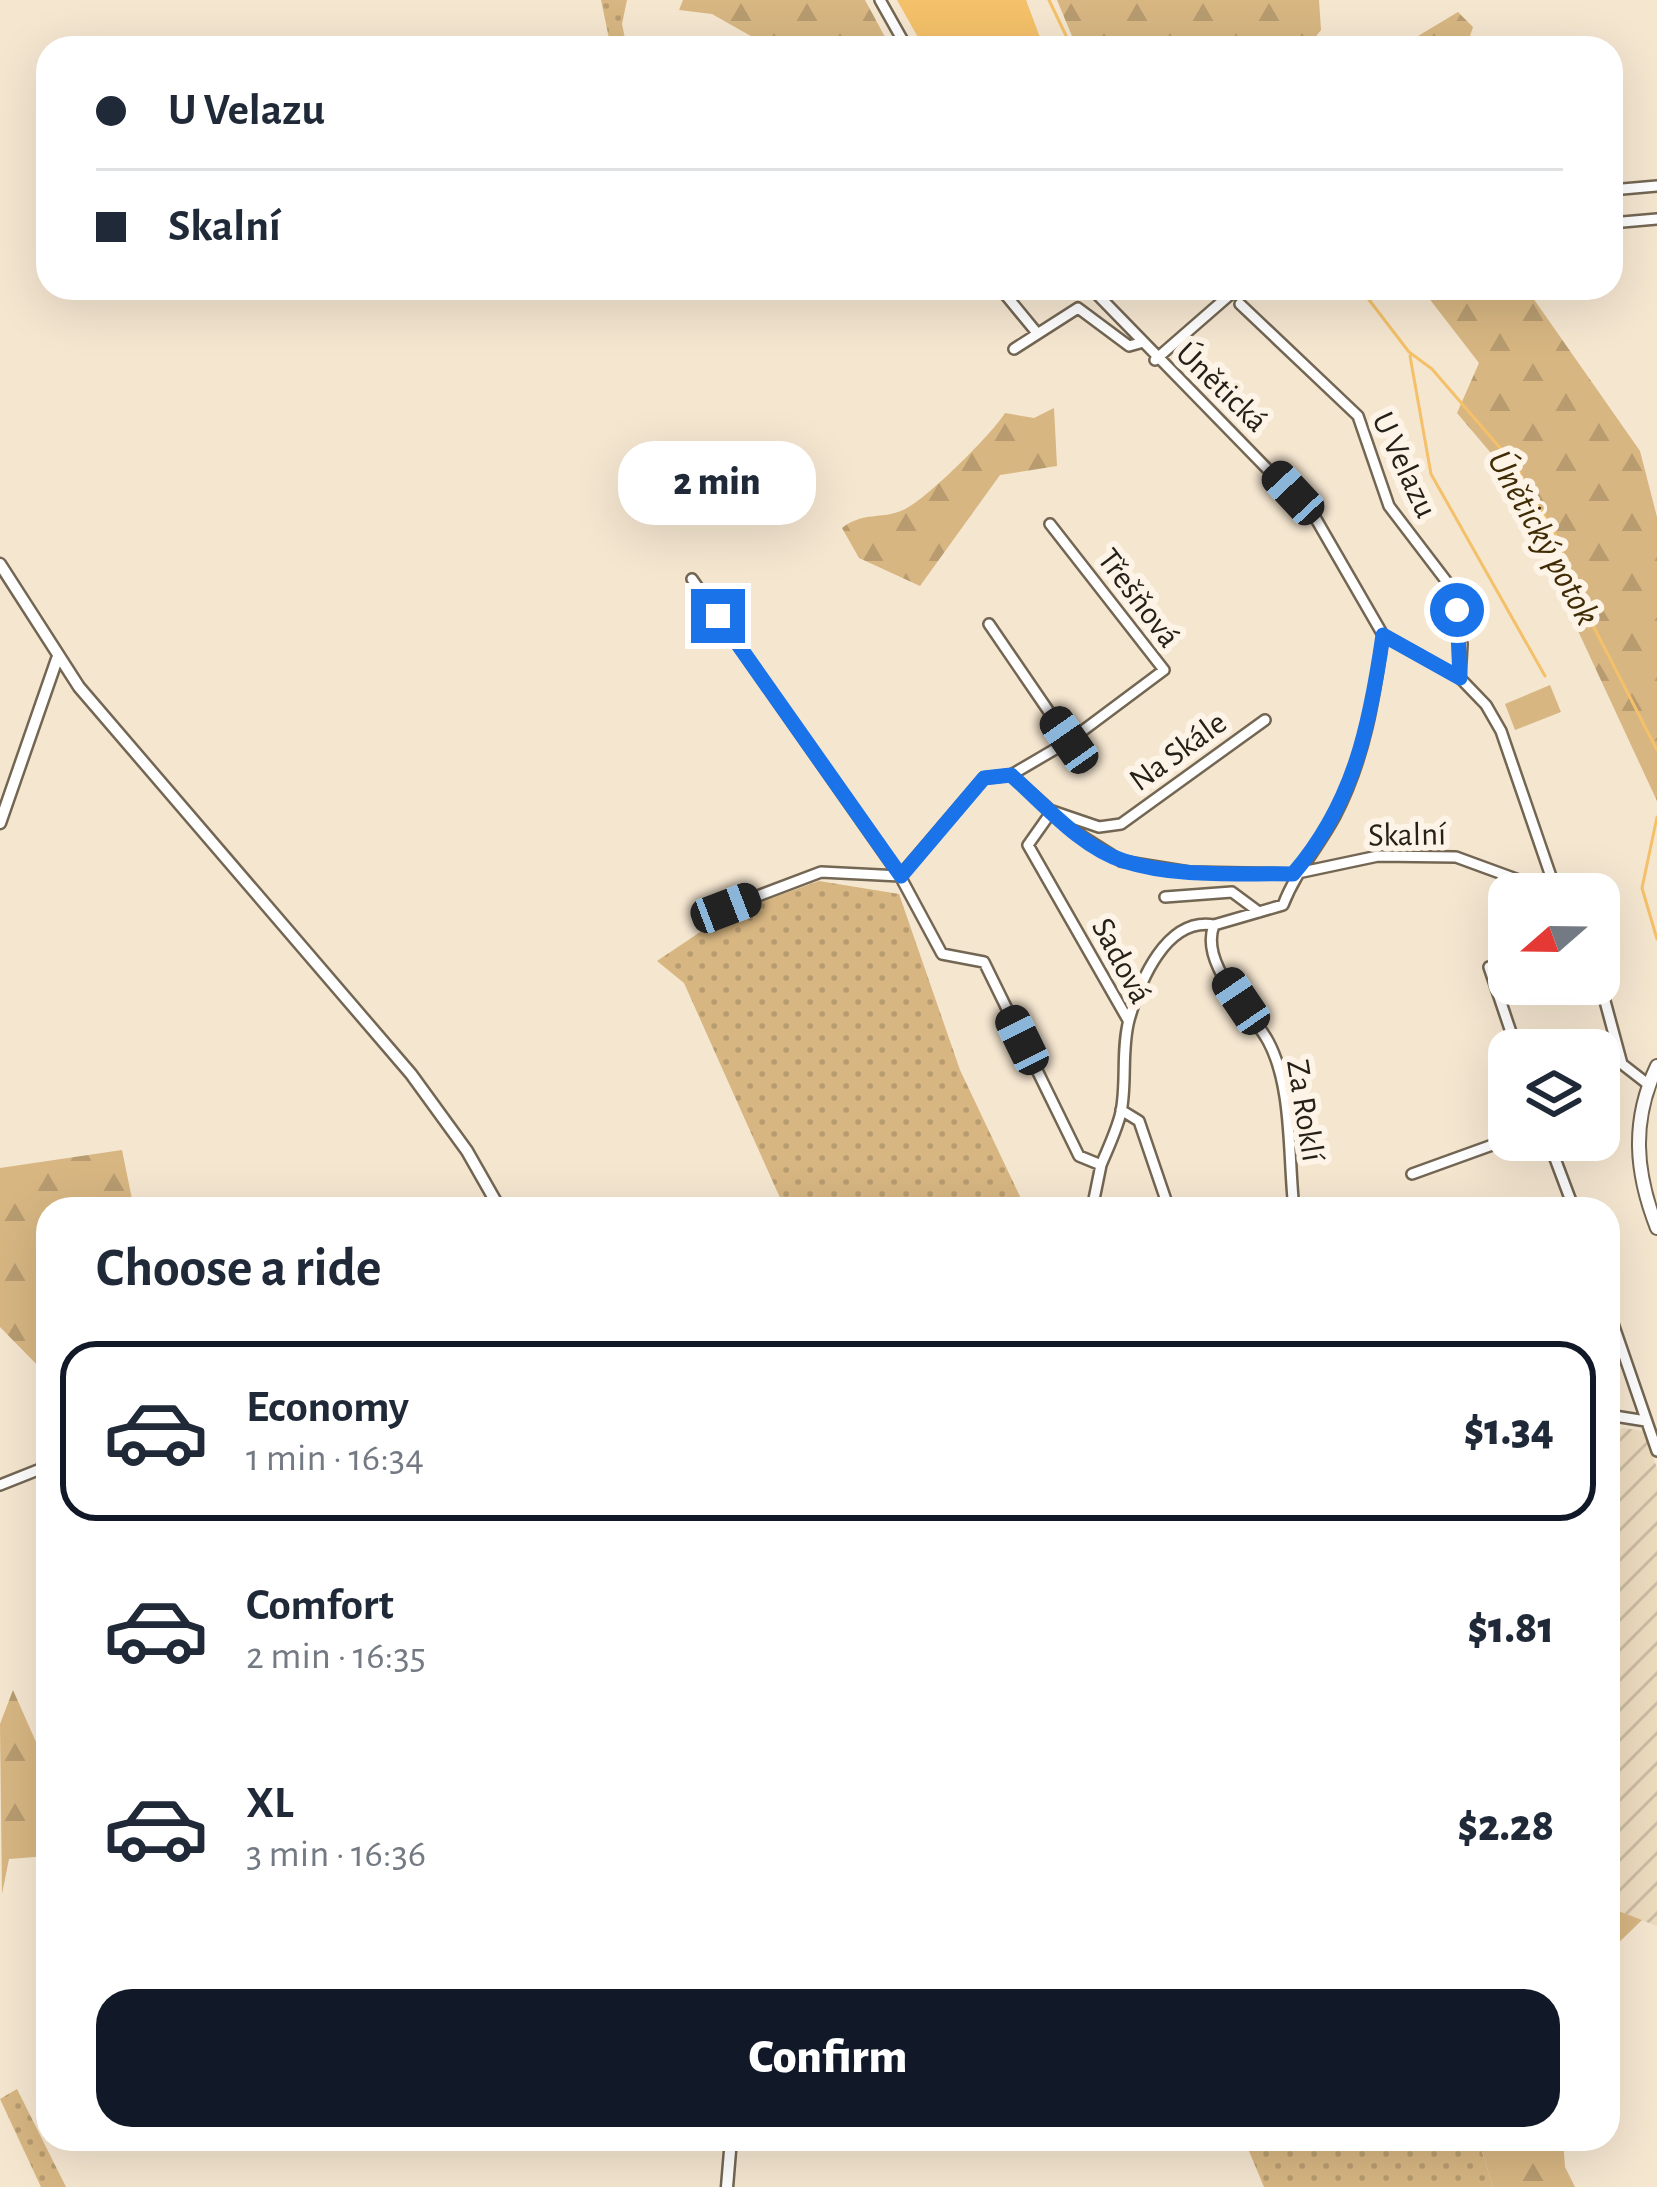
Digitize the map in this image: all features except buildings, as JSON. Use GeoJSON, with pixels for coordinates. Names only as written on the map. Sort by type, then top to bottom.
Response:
{"type":"FeatureCollection","features":[{"type":"Feature","properties":{"kind":"main road"},"geometry":{"type":"LineString","coordinates":[[1657,1066],[1636,1143],[1642,1185],[1657,1228]]}},
{"type":"Feature","properties":{"kind":"street"},"geometry":{"type":"LineString","coordinates":[[880,0],[900,36]]}},
{"type":"Feature","properties":{"kind":"street"},"geometry":{"type":"LineString","coordinates":[[1623,189],[1657,186]]}},
{"type":"Feature","properties":{"kind":"street"},"geometry":{"type":"LineString","coordinates":[[1623,222],[1657,219]]}},
{"type":"Feature","properties":{"kind":"street"},"geometry":{"type":"LineString","coordinates":[[1010,300],[1036,333]]}},
{"type":"Feature","properties":{"kind":"street","name":"Únětická"},"geometry":{"type":"LineString","coordinates":[[1100,300],[1316,519],[1383,635]]}},
{"type":"Feature","properties":{"kind":"street"},"geometry":{"type":"LineString","coordinates":[[1156,360],[1223,300]]}},
{"type":"Feature","properties":{"kind":"street","name":"U Velazu"},"geometry":{"type":"LineString","coordinates":[[1240,304],[1358,416],[1389,506],[1447,582],[1462,644],[1460,678]]}},
{"type":"Feature","properties":{"kind":"street"},"geometry":{"type":"LineString","coordinates":[[1014,349],[1078,308],[1129,346],[1141,343]]}},
{"type":"Feature","properties":{"kind":"street","name":"Třešňová"},"geometry":{"type":"LineString","coordinates":[[1011,775],[1069,740],[1164,670],[1050,524]]}},
{"type":"Feature","properties":{"kind":"street"},"geometry":{"type":"LineString","coordinates":[[0,563],[58,659],[411,1074],[467,1151],[493,1197]]}},
{"type":"Feature","properties":{"kind":"street"},"geometry":{"type":"LineString","coordinates":[[692,579],[901,876],[941,954],[984,962],[1079,1156],[1101,1165]]}},
{"type":"Feature","properties":{"kind":"street"},"geometry":{"type":"LineString","coordinates":[[989,624],[1069,740]]}},
{"type":"Feature","properties":{"kind":"street"},"geometry":{"type":"LineString","coordinates":[[1129,1021],[1149,970],[1175,933],[1283,904],[1293,874],[1336,815],[1360,759],[1383,635],[1460,678],[1502,731],[1550,873]]}},
{"type":"Feature","properties":{"kind":"street"},"geometry":{"type":"LineString","coordinates":[[0,824],[58,659]]}},
{"type":"Feature","properties":{"kind":"street","name":"Na Skále"},"geometry":{"type":"LineString","coordinates":[[1052,811],[1099,827],[1120,824],[1265,720]]}},
{"type":"Feature","properties":{"kind":"street"},"geometry":{"type":"LineString","coordinates":[[901,876],[984,778],[1011,775]]}},
{"type":"Feature","properties":{"kind":"street","name":"Skalní"},"geometry":{"type":"LineString","coordinates":[[1011,775],[1121,861],[1190,872],[1293,874],[1378,856],[1456,857],[1500,873]]}},
{"type":"Feature","properties":{"kind":"street","name":"Sadová"},"geometry":{"type":"LineString","coordinates":[[1052,811],[1028,845],[1129,1021],[1121,1110],[1094,1197]]}},
{"type":"Feature","properties":{"kind":"street"},"geometry":{"type":"LineString","coordinates":[[726,908],[821,872],[901,876]]}},
{"type":"Feature","properties":{"kind":"street"},"geometry":{"type":"LineString","coordinates":[[1165,897],[1232,892],[1258,912]]}},
{"type":"Feature","properties":{"kind":"street","name":"Za Roklí"},"geometry":{"type":"LineString","coordinates":[[1214,925],[1209,938],[1216,962],[1278,1063],[1293,1197]]}},
{"type":"Feature","properties":{"kind":"street"},"geometry":{"type":"LineString","coordinates":[[1606,1005],[1622,1064],[1649,1085]]}},
{"type":"Feature","properties":{"kind":"street"},"geometry":{"type":"LineString","coordinates":[[1121,1110],[1139,1121],[1165,1197]]}},
{"type":"Feature","properties":{"kind":"street"},"geometry":{"type":"LineString","coordinates":[[1412,1174],[1488,1147]]}},
{"type":"Feature","properties":{"kind":"street"},"geometry":{"type":"LineString","coordinates":[[1556,1161],[1569,1197]]}},
{"type":"Feature","properties":{"kind":"street"},"geometry":{"type":"LineString","coordinates":[[1620,1344],[1657,1451]]}},
{"type":"Feature","properties":{"kind":"street"},"geometry":{"type":"LineString","coordinates":[[1620,1417],[1646,1420]]}},
{"type":"Feature","properties":{"kind":"street"},"geometry":{"type":"LineString","coordinates":[[0,1485],[36,1473]]}},
{"type":"Feature","properties":{"kind":"street"},"geometry":{"type":"LineString","coordinates":[[728,2187],[730,2151]]}},
{"type":"Feature","properties":{"kind":"shaded area"},"geometry":{"type":"Polygon","coordinates":[[[897,0],[1026,0],[1040,36],[917,36],[897,0]]]}},
{"type":"Feature","properties":{"kind":"shaded area"},"geometry":{"type":"Polygon","coordinates":[[[1620,1430],[1643,1431],[1657,1468],[1657,1926],[1620,1912],[1620,1430]]]}},
{"type":"Feature","properties":{"kind":"green space"},"geometry":{"type":"Polygon","coordinates":[[[601,0],[627,0],[624,36],[608,36],[601,0]]]}},
{"type":"Feature","properties":{"kind":"green space"},"geometry":{"type":"Polygon","coordinates":[[[683,0],[865,0],[884,36],[751,36],[712,14],[679,10],[683,0]]]}},
{"type":"Feature","properties":{"kind":"green space"},"geometry":{"type":"Polygon","coordinates":[[[1057,0],[1319,0],[1321,30],[1316,36],[1072,36],[1057,0]]]}},
{"type":"Feature","properties":{"kind":"green space"},"geometry":{"type":"Polygon","coordinates":[[[1458,12],[1473,27],[1470,36],[1418,36],[1458,12]]]}},
{"type":"Feature","properties":{"kind":"green space"},"geometry":{"type":"Polygon","coordinates":[[[1430,300],[1534,300],[1640,451],[1657,517],[1657,801],[1501,465],[1457,413],[1479,363],[1430,300]]]}},
{"type":"Feature","properties":{"kind":"green space"},"geometry":{"type":"Polygon","coordinates":[[[1054,408],[1057,466],[1000,475],[920,586],[859,558],[842,528],[913,504],[957,466],[1005,413],[1034,418],[1054,408]]]}},
{"type":"Feature","properties":{"kind":"green space"},"geometry":{"type":"Polygon","coordinates":[[[1550,685],[1561,712],[1515,730],[1505,704],[1550,685]]]}},
{"type":"Feature","properties":{"kind":"green space"},"geometry":{"type":"Polygon","coordinates":[[[819,881],[899,894],[960,1070],[1020,1197],[780,1197],[684,983],[657,961],[727,914],[819,881]]]}},
{"type":"Feature","properties":{"kind":"green space"},"geometry":{"type":"Polygon","coordinates":[[[122,1150],[132,1197],[36,1197],[36,1364],[0,1327],[0,1168],[122,1150]]]}},
{"type":"Feature","properties":{"kind":"green space"},"geometry":{"type":"Polygon","coordinates":[[[13,1690],[36,1742],[36,1857],[9,1859],[2,1894],[0,1724],[13,1690]]]}},
{"type":"Feature","properties":{"kind":"green space"},"geometry":{"type":"Polygon","coordinates":[[[1620,1912],[1642,1920],[1620,1941],[1620,1912]]]}},
{"type":"Feature","properties":{"kind":"green space"},"geometry":{"type":"Polygon","coordinates":[[[17,2089],[36,2127],[36,2151],[48,2151],[66,2187],[41,2187],[0,2099],[17,2089]]]}},
{"type":"Feature","properties":{"kind":"green space"},"geometry":{"type":"Polygon","coordinates":[[[1249,2151],[1482,2151],[1493,2187],[1264,2187],[1249,2151]]]}},
{"type":"Feature","properties":{"kind":"green space"},"geometry":{"type":"Polygon","coordinates":[[[1482,2151],[1564,2151],[1565,2167],[1575,2187],[1493,2187],[1482,2151]]]}},
{"type":"Feature","properties":{"kind":"waterway","name":"Únětický potok"},"geometry":{"type":"LineString","coordinates":[[1049,0],[1066,36]]}},
{"type":"Feature","properties":{"kind":"waterway","name":"Únětický potok"},"geometry":{"type":"LineString","coordinates":[[1369,300],[1409,352],[1432,369],[1514,464],[1555,534],[1582,604],[1657,750]]}},
{"type":"Feature","properties":{"kind":"waterway"},"geometry":{"type":"LineString","coordinates":[[1410,356],[1431,474],[1545,676]]}},
{"type":"Feature","properties":{"kind":"waterway","name":"Únětický potok"},"geometry":{"type":"LineString","coordinates":[[1657,817],[1642,888],[1657,939]]}},
{"type":"Feature","properties":{"kind":"route"},"geometry":{"type":"LineString","coordinates":[[718,616],[901,876],[984,778],[998,773],[1011,775],[1072,830],[1121,861],[1190,872],[1293,874],[1336,815],[1360,759],[1383,635],[1460,678],[1464,669],[1457,610]]}}]}
